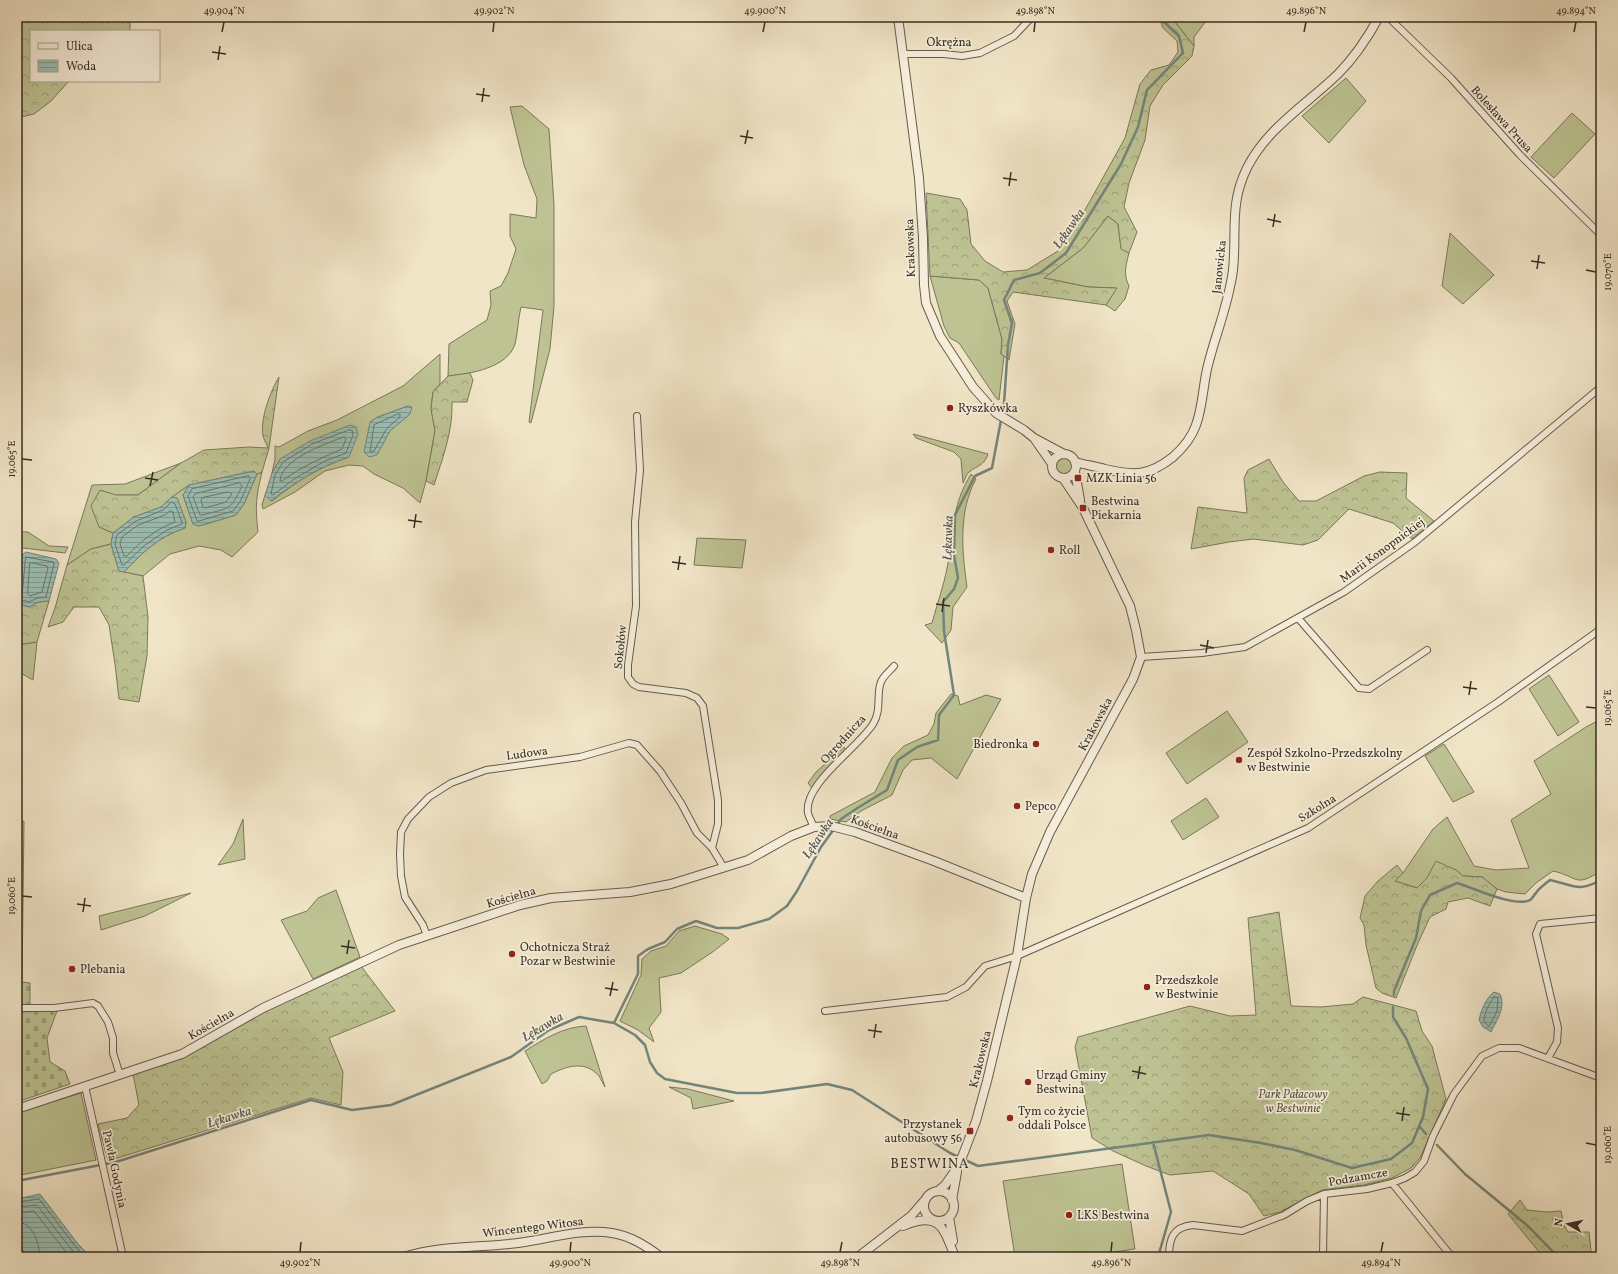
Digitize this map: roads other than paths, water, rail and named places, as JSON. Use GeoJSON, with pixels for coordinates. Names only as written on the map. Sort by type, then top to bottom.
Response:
{"type":"FeatureCollection","features":[{"type":"Feature","properties":{"kind":"street","name":"Krakowska"},"geometry":{"type":"LineString","coordinates":[[898,17],[919,178],[926,303],[940,336],[973,387],[996,413],[1034,438],[1064,454]]}},
{"type":"Feature","properties":{"kind":"street","name":"Okrężna"},"geometry":{"type":"LineString","coordinates":[[903,54],[944,54],[962,56],[980,53],[995,47],[1014,36],[1032,17]]}},
{"type":"Feature","properties":{"kind":"street","name":"Janowicka"},"geometry":{"type":"LineString","coordinates":[[1075,462],[1125,473],[1139,474],[1153,470],[1162,465],[1185,445],[1196,424],[1206,371],[1227,306],[1233,269],[1236,199],[1239,186],[1247,168],[1268,138],[1348,63],[1366,40],[1380,17]]}},
{"type":"Feature","properties":{"kind":"street","name":"Bolesława Prusa"},"geometry":{"type":"LineString","coordinates":[[1388,17],[1451,78],[1520,155],[1601,235]]}},
{"type":"Feature","properties":{"kind":"street","name":"Marii Konopnickiej"},"geometry":{"type":"LineString","coordinates":[[1141,657],[1202,654],[1245,647],[1344,592],[1415,542],[1601,387]]}},
{"type":"Feature","properties":{"kind":"street","name":"Sokołów"},"geometry":{"type":"LineString","coordinates":[[638,416],[640,470],[635,522],[636,606],[628,665],[628,677],[633,684],[639,687],[686,693],[697,698],[703,706],[718,800],[718,824],[712,848]]}},
{"type":"Feature","properties":{"kind":"street","name":"Krakowska"},"geometry":{"type":"LineString","coordinates":[[1034,438],[1052,464]]}},
{"type":"Feature","properties":{"kind":"street"},"geometry":{"type":"LineString","coordinates":[[1081,505],[1074,472],[1075,462],[1071,456],[1064,454],[1058,455],[1052,464],[1054,473],[1063,478],[1081,505],[1130,606],[1141,657]]}},
{"type":"Feature","properties":{"kind":"street"},"geometry":{"type":"LineString","coordinates":[[1063,478],[1070,476],[1074,472]]}},
{"type":"Feature","properties":{"kind":"street"},"geometry":{"type":"LineString","coordinates":[[1298,618],[1359,688],[1369,689],[1427,650]]}},
{"type":"Feature","properties":{"kind":"street","name":"Szkolna"},"geometry":{"type":"LineString","coordinates":[[1017,956],[1308,828],[1498,702],[1601,629]]}},
{"type":"Feature","properties":{"kind":"street","name":"Krakowska"},"geometry":{"type":"LineString","coordinates":[[938,1191],[945,1185],[964,1154],[988,1081],[1017,956],[1026,898],[1032,874],[1041,851],[1133,679],[1141,657]]}},
{"type":"Feature","properties":{"kind":"street","name":"Ogrodnicza"},"geometry":{"type":"LineString","coordinates":[[814,827],[808,813],[808,802],[815,789],[832,767],[862,738],[874,723],[878,711],[880,683],[894,666]]}},
{"type":"Feature","properties":{"kind":"street","name":"Ludowa"},"geometry":{"type":"LineString","coordinates":[[427,936],[423,925],[405,897],[401,876],[401,832],[408,819],[429,797],[451,783],[486,770],[580,757],[629,743],[637,745],[660,771],[681,803],[697,833],[712,848],[724,868]]}},
{"type":"Feature","properties":{"kind":"street","name":"Kościelna"},"geometry":{"type":"LineString","coordinates":[[17,1109],[182,1054],[263,1008],[399,945],[520,906],[551,898],[630,892],[671,884],[748,860],[791,836],[814,827],[836,827],[934,861],[1026,898]]}},
{"type":"Feature","properties":{"kind":"street"},"geometry":{"type":"LineString","coordinates":[[1548,1058],[1557,1042],[1558,1028],[1536,934],[1540,924],[1601,918]]}},
{"type":"Feature","properties":{"kind":"street"},"geometry":{"type":"LineString","coordinates":[[825,1011],[948,997],[966,987],[985,966],[1017,956]]}},
{"type":"Feature","properties":{"kind":"street"},"geometry":{"type":"LineString","coordinates":[[17,1008],[54,1008],[93,1003],[98,1006],[108,1022],[113,1038],[113,1054],[120,1075]]}},
{"type":"Feature","properties":{"kind":"street","name":"Podzamcze"},"geometry":{"type":"LineString","coordinates":[[1169,1257],[1169,1244],[1174,1232],[1185,1226],[1193,1225],[1242,1231],[1284,1215],[1307,1201],[1324,1194],[1366,1189],[1392,1183],[1415,1172],[1424,1161],[1432,1136],[1454,1094],[1482,1056],[1498,1048],[1519,1048],[1601,1078]]}},
{"type":"Feature","properties":{"kind":"street","name":"Pawła Godynia"},"geometry":{"type":"LineString","coordinates":[[85,1086],[123,1257]]}},
{"type":"Feature","properties":{"kind":"street","name":"Krakowska"},"geometry":{"type":"LineString","coordinates":[[952,1200],[958,1165]]}},
{"type":"Feature","properties":{"kind":"street"},"geometry":{"type":"LineString","coordinates":[[1392,1183],[1452,1257]]}},
{"type":"Feature","properties":{"kind":"street"},"geometry":{"type":"LineString","coordinates":[[858,1257],[911,1216],[933,1192],[938,1191],[944,1192],[952,1200],[954,1206],[949,1217],[955,1257]]}},
{"type":"Feature","properties":{"kind":"street"},"geometry":{"type":"LineString","coordinates":[[1322,1257],[1324,1194]]}},
{"type":"Feature","properties":{"kind":"street"},"geometry":{"type":"LineString","coordinates":[[925,1200],[925,1212],[928,1217],[945,1232],[955,1257]]}},
{"type":"Feature","properties":{"kind":"street"},"geometry":{"type":"LineString","coordinates":[[895,1229],[918,1220],[939,1221],[949,1217]]}},
{"type":"Feature","properties":{"kind":"street","name":"Wincentego Witosa"},"geometry":{"type":"LineString","coordinates":[[404,1257],[450,1248],[517,1243],[598,1232],[626,1236],[645,1246],[661,1257]]}},
{"type":"Feature","properties":{"kind":"water"},"geometry":{"type":"Polygon","coordinates":[[[408,406],[412,407],[410,414],[390,431],[377,455],[369,457],[364,452],[370,422],[378,417],[408,406]]]}},
{"type":"Feature","properties":{"kind":"water"},"geometry":{"type":"Polygon","coordinates":[[[350,425],[356,427],[358,434],[349,457],[308,475],[271,501],[265,495],[272,473],[280,459],[310,441],[350,425]]]}},
{"type":"Feature","properties":{"kind":"water"},"geometry":{"type":"Polygon","coordinates":[[[254,471],[257,474],[244,504],[236,515],[199,526],[193,524],[183,495],[189,485],[254,471]]]}},
{"type":"Feature","properties":{"kind":"water"},"geometry":{"type":"Polygon","coordinates":[[[172,497],[177,498],[186,522],[185,528],[167,536],[152,546],[124,572],[119,571],[111,544],[113,533],[134,517],[161,507],[172,497]]]}},
{"type":"Feature","properties":{"kind":"water"},"geometry":{"type":"Polygon","coordinates":[[[26,552],[56,559],[59,563],[49,601],[38,602],[30,607],[18,604],[22,555],[26,552]]]}},
{"type":"Feature","properties":{"kind":"water"},"geometry":{"type":"Polygon","coordinates":[[[1494,992],[1500,994],[1502,1004],[1500,1013],[1491,1032],[1483,1027],[1479,1020],[1484,1004],[1494,992]]]}},
{"type":"Feature","properties":{"kind":"water"},"geometry":{"type":"Polygon","coordinates":[[[40,1194],[78,1244],[91,1257],[25,1257],[17,1231],[17,1199],[40,1194]]]}},
{"type":"Feature","properties":{"kind":"waterway","name":"Łękawka"},"geometry":{"type":"LineString","coordinates":[[837,825],[841,819],[887,790],[898,760],[917,747],[938,740],[939,715],[954,695],[944,631],[943,602],[954,589],[958,578],[954,555],[955,515],[975,476],[992,468],[1004,404],[1008,345],[1012,323],[1004,300],[1014,280],[1040,273],[1066,253],[1121,164],[1138,127],[1147,90],[1183,53],[1179,36],[1163,21],[1164,17]]}},
{"type":"Feature","properties":{"kind":"waterway","name":"Łękawka"},"geometry":{"type":"LineString","coordinates":[[17,1181],[116,1162],[311,1100],[352,1110],[391,1105],[511,1057],[549,1030],[579,1017],[614,1023],[638,974],[638,956],[648,949],[665,942],[677,929],[696,921],[717,928],[738,928],[769,919],[787,906],[821,847],[834,829]]}},
{"type":"Feature","properties":{"kind":"waterway"},"geometry":{"type":"LineString","coordinates":[[1394,995],[1394,991],[1416,938],[1421,911],[1430,895],[1457,883],[1494,896],[1523,902],[1530,900],[1539,889],[1550,880],[1576,887],[1586,886],[1601,880]]}},
{"type":"Feature","properties":{"kind":"waterway"},"geometry":{"type":"LineString","coordinates":[[614,1023],[635,1035],[645,1045],[650,1062],[657,1073],[665,1079],[737,1093],[761,1093],[827,1084],[852,1090],[950,1153],[978,1166],[1209,1135],[1295,1150],[1352,1168],[1391,1159],[1412,1143],[1423,1117],[1428,1089],[1406,1038],[1393,1017],[1393,1007]]}},
{"type":"Feature","properties":{"kind":"waterway"},"geometry":{"type":"LineString","coordinates":[[1419,1126],[1426,1134]]}},
{"type":"Feature","properties":{"kind":"waterway"},"geometry":{"type":"LineString","coordinates":[[1153,1142],[1171,1212],[1158,1257]]}},
{"type":"Feature","properties":{"kind":"waterway"},"geometry":{"type":"LineString","coordinates":[[1437,1145],[1465,1174],[1528,1226],[1558,1257]]}},
{"type":"Feature","properties":{"kind":"place","name":"Ryszkówka"},"geometry":{"type":"Point","coordinates":[950,408]}},
{"type":"Feature","properties":{"kind":"place","name":"MZK Linia 56"},"geometry":{"type":"Point","coordinates":[1078,478]}},
{"type":"Feature","properties":{"kind":"place","name":"Bestwina Piekarnia"},"geometry":{"type":"Point","coordinates":[1083,508]}},
{"type":"Feature","properties":{"kind":"place","name":"Roll"},"geometry":{"type":"Point","coordinates":[1051,550]}},
{"type":"Feature","properties":{"kind":"place","name":"Biedronka"},"geometry":{"type":"Point","coordinates":[1036,744]}},
{"type":"Feature","properties":{"kind":"place","name":"Zespół Szkolno-Przedszkolny w Bestwinie"},"geometry":{"type":"Point","coordinates":[1239,760]}},
{"type":"Feature","properties":{"kind":"place","name":"Pepco"},"geometry":{"type":"Point","coordinates":[1017,806]}},
{"type":"Feature","properties":{"kind":"place","name":"Ochotnicza Straż Pozar w Bestwinie"},"geometry":{"type":"Point","coordinates":[512,954]}},
{"type":"Feature","properties":{"kind":"place","name":"Plebania"},"geometry":{"type":"Point","coordinates":[72,969]}},
{"type":"Feature","properties":{"kind":"place","name":"Przedszkole w Bestwinie"},"geometry":{"type":"Point","coordinates":[1147,987]}},
{"type":"Feature","properties":{"kind":"place","name":"Urząd Gminy Bestwina"},"geometry":{"type":"Point","coordinates":[1028,1082]}},
{"type":"Feature","properties":{"kind":"place","name":"Tym co życie oddali Polsce"},"geometry":{"type":"Point","coordinates":[1010,1118]}},
{"type":"Feature","properties":{"kind":"place","name":"Przystanek autobusowy 56"},"geometry":{"type":"Point","coordinates":[970,1131]}},
{"type":"Feature","properties":{"kind":"place","name":"LKS Bestwina"},"geometry":{"type":"Point","coordinates":[1069,1215]}},
{"type":"Feature","properties":{"kind":"district","name":"BESTWINA"},"geometry":{"type":"Point","coordinates":[930,1163]}},
{"type":"Feature","properties":{"kind":"park label","name":"Park Pałacowy w Bestwinie"},"geometry":{"type":"Point","coordinates":[1293,1101]}}]}
